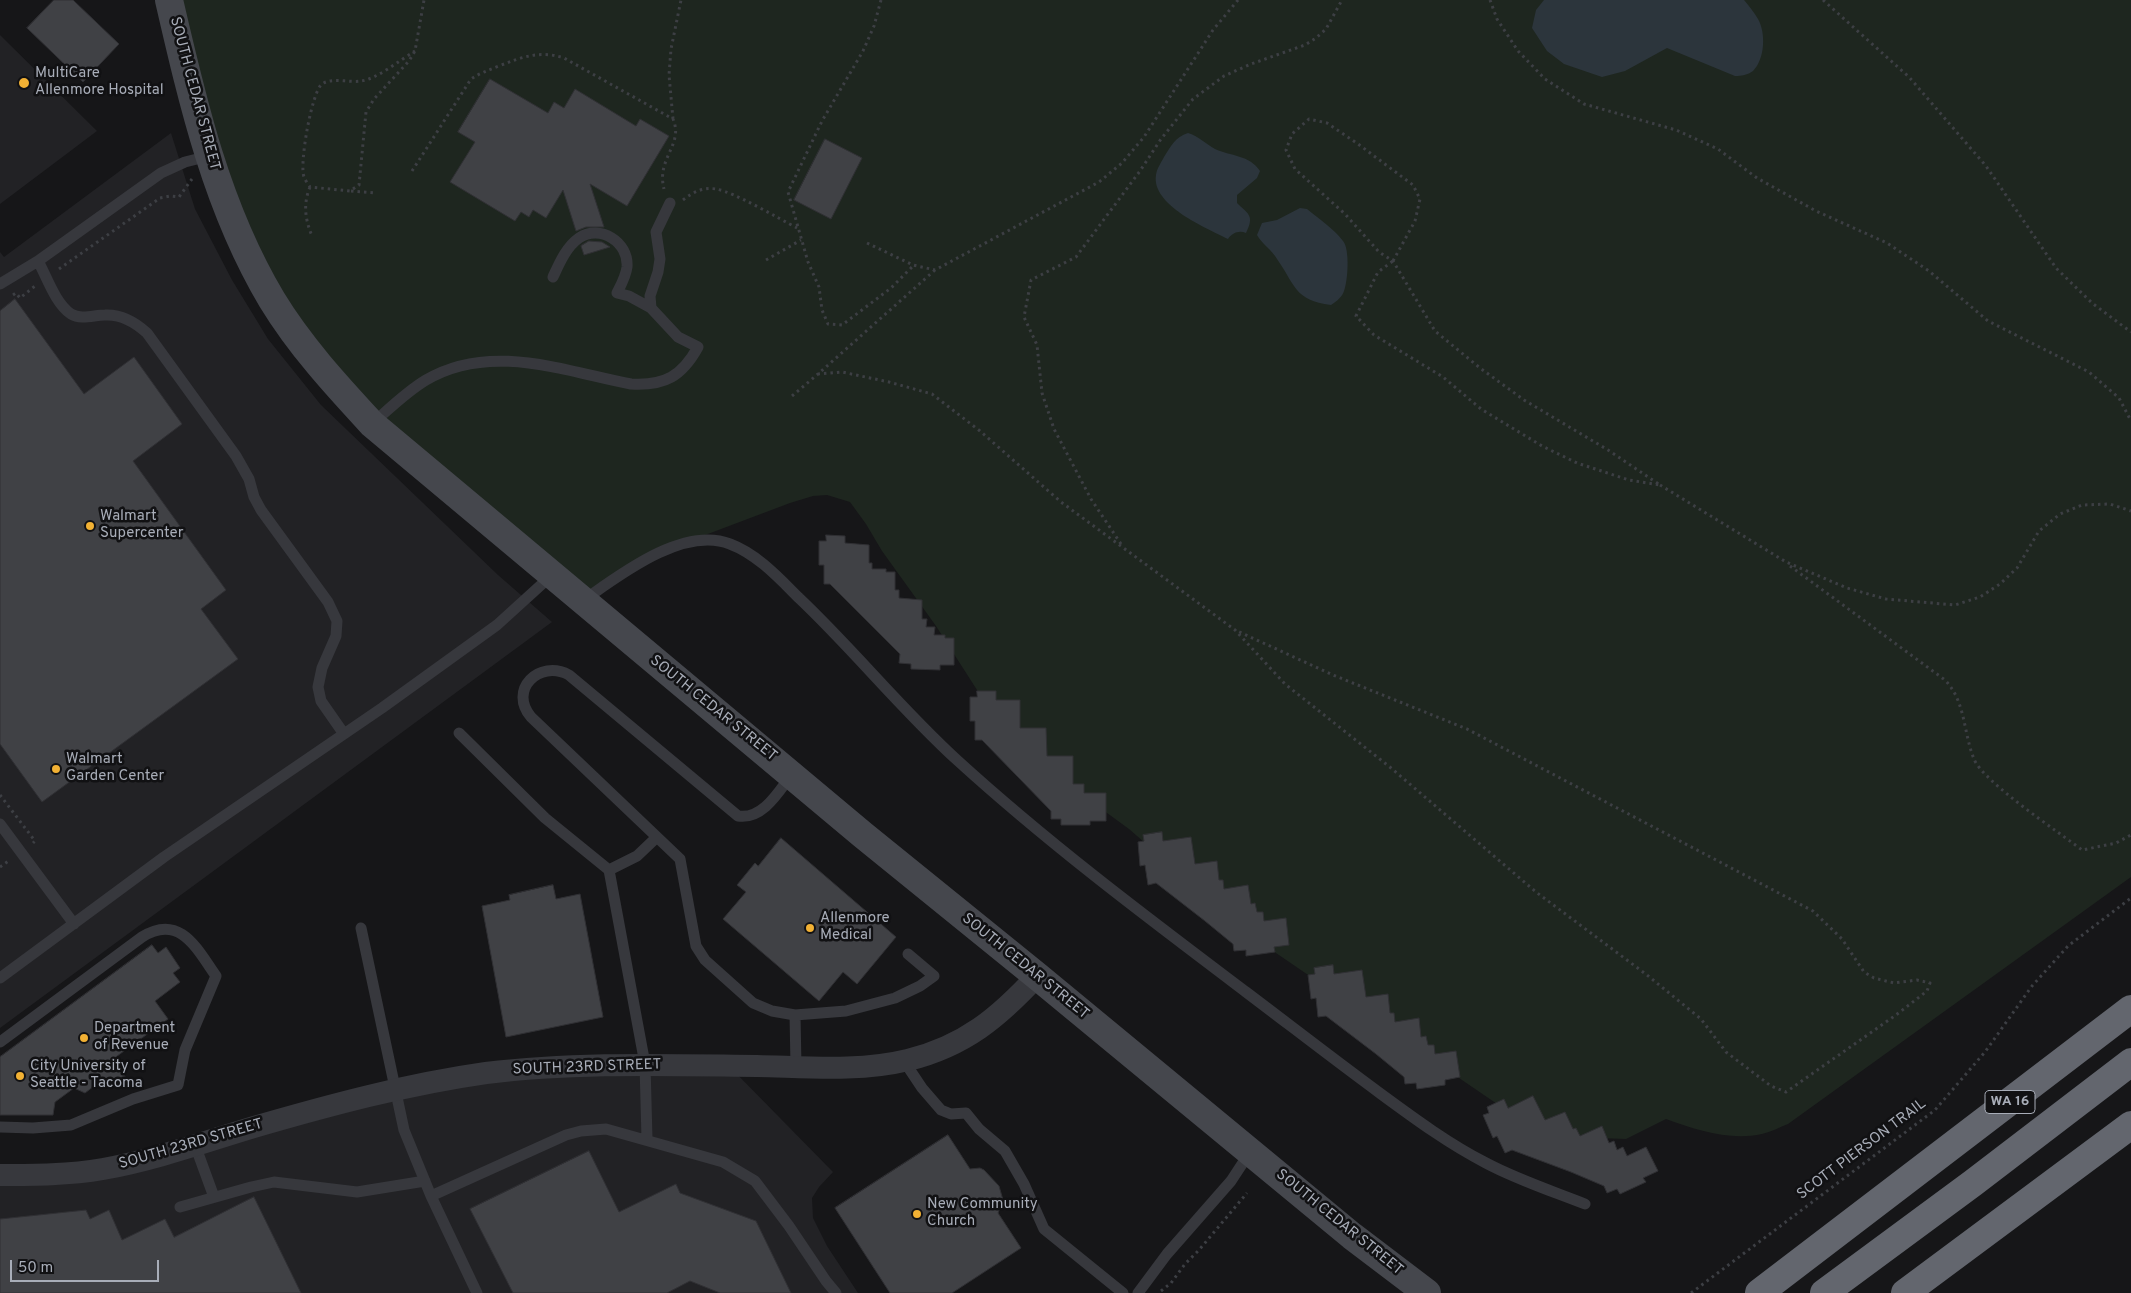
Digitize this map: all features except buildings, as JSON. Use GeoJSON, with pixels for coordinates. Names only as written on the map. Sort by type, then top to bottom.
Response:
{"type":"FeatureCollection","features":[{"type":"Feature","properties":{"kind":"highway","name":"WA 16"},"geometry":{"type":"LineString","coordinates":[[1759,1293],[2131,1009]]}},
{"type":"Feature","properties":{"kind":"highway"},"geometry":{"type":"LineString","coordinates":[[1824,1293],[1973,1183],[2131,1062]]}},
{"type":"Feature","properties":{"kind":"highway"},"geometry":{"type":"LineString","coordinates":[[1905,1293],[2131,1125]]}},
{"type":"Feature","properties":{"kind":"main road","name":"SOUTH CEDAR STREET"},"geometry":{"type":"LineString","coordinates":[[169,0],[197,119],[225,204],[248,255],[272,300],[311,355],[372,424],[863,835],[1038,976],[1352,1236],[1427,1293]]}},
{"type":"Feature","properties":{"kind":"street","name":"SOUTH 23RD STREET"},"geometry":{"type":"LineString","coordinates":[[0,1175],[67,1173],[103,1169],[195,1145],[300,1114],[397,1090],[485,1074],[550,1067],[644,1064],[848,1068],[904,1061],[920,1057],[955,1043],[987,1025],[1038,976]]}},
{"type":"Feature","properties":{"kind":"lane"},"geometry":{"type":"LineString","coordinates":[[0,284],[38,261],[161,173],[185,162],[209,156]]}},
{"type":"Feature","properties":{"kind":"lane"},"geometry":{"type":"LineString","coordinates":[[651,308],[650,296],[660,259],[656,232],[670,203]]}},
{"type":"Feature","properties":{"kind":"lane"},"geometry":{"type":"LineString","coordinates":[[372,424],[426,379],[451,369],[478,362],[514,360],[632,384],[652,384],[665,380],[684,369],[698,347],[678,337],[651,308],[629,296],[617,293],[627,268],[626,258],[618,242],[610,236],[601,233],[579,238],[572,244],[553,277]]}},
{"type":"Feature","properties":{"kind":"lane"},"geometry":{"type":"LineString","coordinates":[[38,261],[62,305],[72,314],[81,317],[107,314],[120,316],[136,323],[147,333],[236,456],[249,479],[260,510],[328,602],[337,621],[336,636],[322,668],[318,687],[321,701],[344,734]]}},
{"type":"Feature","properties":{"kind":"lane"},"geometry":{"type":"LineString","coordinates":[[582,601],[636,565],[684,543],[710,539],[728,543],[741,549],[772,572],[813,611],[956,759],[1053,842],[1183,945],[1367,1084],[1460,1148],[1516,1178],[1585,1204]]}},
{"type":"Feature","properties":{"kind":"lane"},"geometry":{"type":"LineString","coordinates":[[0,978],[164,857],[344,734],[497,625],[552,575]]}},
{"type":"Feature","properties":{"kind":"lane"},"geometry":{"type":"LineString","coordinates":[[792,774],[770,802],[760,811],[746,816],[738,816],[569,675],[550,669],[535,676],[527,684],[524,694],[524,705],[529,714],[680,859],[693,936],[700,954],[753,1003],[772,1011],[795,1015],[846,1012],[880,1003],[910,991],[934,976],[908,954]]}},
{"type":"Feature","properties":{"kind":"lane"},"geometry":{"type":"LineString","coordinates":[[459,733],[545,818],[609,870],[644,1064],[647,1139]]}},
{"type":"Feature","properties":{"kind":"lane"},"geometry":{"type":"LineString","coordinates":[[0,824],[74,924]]}},
{"type":"Feature","properties":{"kind":"lane"},"geometry":{"type":"LineString","coordinates":[[609,870],[637,856],[657,837]]}},
{"type":"Feature","properties":{"kind":"lane"},"geometry":{"type":"LineString","coordinates":[[361,928],[404,1130],[430,1196],[477,1293]]}},
{"type":"Feature","properties":{"kind":"lane"},"geometry":{"type":"LineString","coordinates":[[0,1042],[147,934],[165,929],[177,931],[191,940],[216,976],[185,1050],[178,1085],[133,1099],[71,1125],[33,1128],[0,1127]]}},
{"type":"Feature","properties":{"kind":"lane"},"geometry":{"type":"LineString","coordinates":[[795,1015],[796,1066]]}},
{"type":"Feature","properties":{"kind":"lane"},"geometry":{"type":"LineString","coordinates":[[904,1061],[939,1108],[952,1114],[966,1113],[979,1129],[1005,1151],[1024,1184],[1044,1229],[1123,1293]]}},
{"type":"Feature","properties":{"kind":"lane"},"geometry":{"type":"LineString","coordinates":[[430,1196],[566,1135],[581,1131],[606,1129],[647,1139],[723,1162],[755,1181],[836,1293]]}},
{"type":"Feature","properties":{"kind":"lane"},"geometry":{"type":"LineString","coordinates":[[195,1145],[214,1197]]}},
{"type":"Feature","properties":{"kind":"lane"},"geometry":{"type":"LineString","coordinates":[[1138,1293],[1167,1254],[1231,1181],[1250,1152]]}},
{"type":"Feature","properties":{"kind":"lane"},"geometry":{"type":"LineString","coordinates":[[180,1208],[214,1197],[274,1182],[357,1192],[424,1181]]}},
{"type":"Feature","properties":{"kind":"path"},"geometry":{"type":"LineString","coordinates":[[350,191],[359,184],[366,112],[374,99],[409,61],[415,51],[424,0]]}},
{"type":"Feature","properties":{"kind":"path"},"geometry":{"type":"LineString","coordinates":[[670,203],[662,182],[662,169],[676,136],[669,75],[670,48],[681,0]]}},
{"type":"Feature","properties":{"kind":"path"},"geometry":{"type":"LineString","coordinates":[[881,0],[874,26],[863,51],[822,122],[788,192],[808,262],[819,287],[822,310],[828,324],[842,326],[891,288],[913,265]]}},
{"type":"Feature","properties":{"kind":"path"},"geometry":{"type":"LineString","coordinates":[[792,396],[935,270],[1099,182],[1122,163],[1144,137],[1213,30],[1238,0]]}},
{"type":"Feature","properties":{"kind":"path"},"geometry":{"type":"LineString","coordinates":[[1122,546],[1091,499],[1054,429],[1042,393],[1037,345],[1024,316],[1031,280],[1076,257],[1140,171],[1161,139],[1194,99],[1224,76],[1251,64],[1305,45],[1316,38],[1326,28],[1342,0]]}},
{"type":"Feature","properties":{"kind":"path"},"geometry":{"type":"LineString","coordinates":[[1490,0],[1497,19],[1518,50],[1545,79],[1584,104],[1676,130],[1718,149],[1765,183],[1816,211],[1887,242],[1929,271],[1988,322],[2089,372],[2119,398],[2131,421]]}},
{"type":"Feature","properties":{"kind":"path"},"geometry":{"type":"LineString","coordinates":[[1823,0],[1909,77],[1986,166],[2056,268],[2092,303],[2131,332]]}},
{"type":"Feature","properties":{"kind":"path"},"geometry":{"type":"LineString","coordinates":[[312,236],[305,214],[305,204],[310,187],[303,176],[304,149],[320,84],[328,81],[361,81],[371,78],[415,51]]}},
{"type":"Feature","properties":{"kind":"path"},"geometry":{"type":"LineString","coordinates":[[412,171],[471,79],[478,74],[526,55],[545,54],[564,58],[673,119]]}},
{"type":"Feature","properties":{"kind":"path"},"geometry":{"type":"LineString","coordinates":[[1660,485],[1620,477],[1578,462],[1542,446],[1481,409],[1443,378],[1374,335],[1356,316],[1378,272],[1393,261],[1415,221],[1420,199],[1413,185],[1327,123],[1309,118],[1292,134],[1286,150],[1296,169],[1345,214],[1379,252],[1393,261],[1435,331],[1480,368],[1524,400],[1608,450],[1660,485],[1786,562],[1945,680],[1955,690],[1961,706],[1974,760],[1981,771],[2082,850],[2116,843],[2131,835]]}},
{"type":"Feature","properties":{"kind":"path"},"geometry":{"type":"LineString","coordinates":[[8,298],[16,293],[20,298],[160,198],[179,197],[209,156]]}},
{"type":"Feature","properties":{"kind":"path"},"geometry":{"type":"LineString","coordinates":[[310,187],[375,193]]}},
{"type":"Feature","properties":{"kind":"path"},"geometry":{"type":"LineString","coordinates":[[682,200],[689,195],[706,189],[724,191],[798,228]]}},
{"type":"Feature","properties":{"kind":"path"},"geometry":{"type":"LineString","coordinates":[[766,260],[801,240]]}},
{"type":"Feature","properties":{"kind":"path"},"geometry":{"type":"LineString","coordinates":[[867,243],[913,265],[935,270]]}},
{"type":"Feature","properties":{"kind":"path"},"geometry":{"type":"LineString","coordinates":[[818,374],[842,372],[932,394],[980,431],[1061,502],[1236,630],[1285,684],[1391,768],[1536,892],[1647,975],[1701,1019],[1726,1052],[1771,1086],[1786,1092],[1927,991],[1930,983],[1917,980],[1894,983],[1874,978],[1864,972],[1842,940],[1813,911],[1468,729],[1333,675],[1236,630]]}},
{"type":"Feature","properties":{"kind":"path"},"geometry":{"type":"LineString","coordinates":[[1786,562],[1847,588],[1886,599],[1955,605],[1980,597],[2000,584],[2017,568],[2039,531],[2060,514],[2082,505],[2110,504],[2131,511]]}},
{"type":"Feature","properties":{"kind":"path","name":"SCOTT PIERSON TRAIL"},"geometry":{"type":"LineString","coordinates":[[1691,1293],[1935,1110],[1985,1052],[2032,986],[2068,946],[2131,898]]}},
{"type":"Feature","properties":{"kind":"path"},"geometry":{"type":"LineString","coordinates":[[1157,1293],[1171,1284],[1185,1264],[1247,1193]]}},
{"type":"Feature","properties":{"kind":"shaded area"},"geometry":{"type":"Polygon","coordinates":[[[169,0],[2131,0],[2131,877],[1788,1124],[1762,1134],[1738,1136],[1713,1133],[1666,1119],[1626,1139],[1544,1136],[1254,938],[1129,829],[1011,743],[936,626],[882,551],[850,502],[827,495],[813,496],[790,503],[684,543],[582,601],[372,424],[272,300],[169,0]]]}},
{"type":"Feature","properties":{"kind":"shaded area"},"geometry":{"type":"Polygon","coordinates":[[[1544,0],[1744,0],[1761,25],[1763,38],[1762,53],[1753,71],[1735,76],[1667,48],[1625,71],[1602,77],[1564,64],[1547,51],[1532,28],[1536,10],[1544,0]]]}},
{"type":"Feature","properties":{"kind":"shaded area","name":"MultiCare Allenmore Hospital"},"geometry":{"type":"Polygon","coordinates":[[[0,35],[97,131],[0,204],[0,35]]]}},
{"type":"Feature","properties":{"kind":"shaded area"},"geometry":{"type":"Polygon","coordinates":[[[171,133],[195,209],[232,280],[268,339],[321,405],[498,575],[552,622],[0,1028],[0,252],[4,257],[171,133]]]}},
{"type":"Feature","properties":{"kind":"shaded area"},"geometry":{"type":"Polygon","coordinates":[[[1188,133],[1215,149],[1251,162],[1260,171],[1257,178],[1237,195],[1237,203],[1250,218],[1246,233],[1236,233],[1228,239],[1194,222],[1171,206],[1162,196],[1157,186],[1156,175],[1158,168],[1174,142],[1188,133]]]}},
{"type":"Feature","properties":{"kind":"shaded area"},"geometry":{"type":"Polygon","coordinates":[[[1300,208],[1307,209],[1326,224],[1343,241],[1347,251],[1348,265],[1343,293],[1331,305],[1310,300],[1297,290],[1275,256],[1257,235],[1262,223],[1277,220],[1300,208]]]}},
{"type":"Feature","properties":{"kind":"shaded area"},"geometry":{"type":"Polygon","coordinates":[[[729,1066],[833,1172],[812,1198],[813,1218],[827,1246],[858,1293],[0,1293],[0,1175],[67,1173],[419,1085],[729,1066]]]}},
{"type":"Feature","properties":{"kind":"place","name":"MultiCare Allenmore Hospital"},"geometry":{"type":"Point","coordinates":[24,83]}},
{"type":"Feature","properties":{"kind":"place","name":"Walmart Supercenter"},"geometry":{"type":"Point","coordinates":[90,526]}},
{"type":"Feature","properties":{"kind":"place","name":"Walmart Garden Center"},"geometry":{"type":"Point","coordinates":[56,769]}},
{"type":"Feature","properties":{"kind":"place","name":"Allenmore Medical"},"geometry":{"type":"Point","coordinates":[810,928]}},
{"type":"Feature","properties":{"kind":"place","name":"Department of Revenue"},"geometry":{"type":"Point","coordinates":[84,1038]}},
{"type":"Feature","properties":{"kind":"place","name":"City University of Seattle - Tacoma"},"geometry":{"type":"Point","coordinates":[20,1076]}},
{"type":"Feature","properties":{"kind":"place","name":"New Community Church"},"geometry":{"type":"Point","coordinates":[917,1214]}}]}
